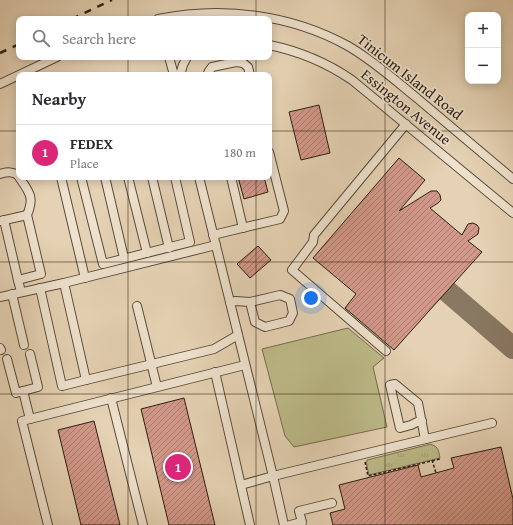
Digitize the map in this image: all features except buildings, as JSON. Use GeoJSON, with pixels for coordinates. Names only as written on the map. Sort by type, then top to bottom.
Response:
{"type":"FeatureCollection","features":[{"type":"Feature","properties":{"kind":"street","name":"Tinicum Island Road"},"geometry":{"type":"LineString","coordinates":[[178,16],[204,13],[232,13],[256,16]]}},
{"type":"Feature","properties":{"kind":"street","name":"Tinicum Island Road"},"geometry":{"type":"LineString","coordinates":[[272,18],[293,23],[327,36],[354,50],[379,67],[513,179]]}},
{"type":"Feature","properties":{"kind":"street","name":"Essington Avenue"},"geometry":{"type":"LineString","coordinates":[[272,46],[296,52],[342,73],[361,87],[513,213]]}},
{"type":"Feature","properties":{"kind":"street"},"geometry":{"type":"LineString","coordinates":[[25,72],[51,60]]}},
{"type":"Feature","properties":{"kind":"street"},"geometry":{"type":"LineString","coordinates":[[170,60],[173,72]]}},
{"type":"Feature","properties":{"kind":"street"},"geometry":{"type":"LineString","coordinates":[[181,72],[186,60]]}},
{"type":"Feature","properties":{"kind":"street"},"geometry":{"type":"LineString","coordinates":[[208,72],[212,67],[236,62],[243,63],[248,66],[249,72]]}},
{"type":"Feature","properties":{"kind":"street"},"geometry":{"type":"LineString","coordinates":[[0,84],[16,76]]}},
{"type":"Feature","properties":{"kind":"street"},"geometry":{"type":"LineString","coordinates":[[386,351],[292,270],[314,242],[314,234],[406,124]]}},
{"type":"Feature","properties":{"kind":"street"},"geometry":{"type":"LineString","coordinates":[[213,235],[280,219],[284,211],[272,164]]}},
{"type":"Feature","properties":{"kind":"street"},"geometry":{"type":"LineString","coordinates":[[0,174],[7,172],[16,175]]}},
{"type":"Feature","properties":{"kind":"street"},"geometry":{"type":"LineString","coordinates":[[18,280],[41,274],[27,215],[31,201],[30,194],[21,180]]}},
{"type":"Feature","properties":{"kind":"street"},"geometry":{"type":"LineString","coordinates":[[62,180],[85,278]]}},
{"type":"Feature","properties":{"kind":"street"},"geometry":{"type":"LineString","coordinates":[[82,180],[102,264],[190,242],[176,180]]}},
{"type":"Feature","properties":{"kind":"street"},"geometry":{"type":"LineString","coordinates":[[106,180],[124,258]]}},
{"type":"Feature","properties":{"kind":"street"},"geometry":{"type":"LineString","coordinates":[[129,180],[147,253]]}},
{"type":"Feature","properties":{"kind":"street"},"geometry":{"type":"LineString","coordinates":[[153,180],[169,248]]}},
{"type":"Feature","properties":{"kind":"street"},"geometry":{"type":"LineString","coordinates":[[200,180],[284,525]]}},
{"type":"Feature","properties":{"kind":"street"},"geometry":{"type":"LineString","coordinates":[[232,180],[243,228]]}},
{"type":"Feature","properties":{"kind":"street"},"geometry":{"type":"LineString","coordinates":[[21,292],[2,221],[27,215]]}},
{"type":"Feature","properties":{"kind":"street"},"geometry":{"type":"LineString","coordinates":[[0,297],[85,278],[216,245]]}},
{"type":"Feature","properties":{"kind":"street"},"geometry":{"type":"LineString","coordinates":[[64,283],[86,380]]}},
{"type":"Feature","properties":{"kind":"street"},"geometry":{"type":"LineString","coordinates":[[40,288],[62,386],[214,349],[238,335]]}},
{"type":"Feature","properties":{"kind":"street"},"geometry":{"type":"LineString","coordinates":[[12,294],[24,345]]}},
{"type":"Feature","properties":{"kind":"street"},"geometry":{"type":"LineString","coordinates":[[230,302],[250,302],[280,295],[290,299],[294,313],[289,321],[264,327],[255,322],[250,302]]}},
{"type":"Feature","properties":{"kind":"street"},"geometry":{"type":"LineString","coordinates":[[137,306],[156,387]]}},
{"type":"Feature","properties":{"kind":"street"},"geometry":{"type":"LineString","coordinates":[[7,359],[16,393],[38,387],[30,354]]}},
{"type":"Feature","properties":{"kind":"street"},"geometry":{"type":"LineString","coordinates":[[48,525],[22,421],[245,365]]}},
{"type":"Feature","properties":{"kind":"street"},"geometry":{"type":"LineString","coordinates":[[215,372],[250,525]]}},
{"type":"Feature","properties":{"kind":"street"},"geometry":{"type":"LineString","coordinates":[[422,421],[400,428],[390,385],[395,384],[418,403],[422,421],[425,439]]}},
{"type":"Feature","properties":{"kind":"street"},"geometry":{"type":"LineString","coordinates":[[23,391],[30,419]]}},
{"type":"Feature","properties":{"kind":"street"},"geometry":{"type":"LineString","coordinates":[[111,398],[143,525]]}},
{"type":"Feature","properties":{"kind":"street"},"geometry":{"type":"LineString","coordinates":[[241,485],[492,423]]}},
{"type":"Feature","properties":{"kind":"street"},"geometry":{"type":"LineString","coordinates":[[290,525],[302,522],[299,510],[332,503]]}},
{"type":"Feature","properties":{"kind":"path"},"geometry":{"type":"LineString","coordinates":[[364,461],[368,476],[440,459]]}},
{"type":"Feature","properties":{"kind":"path"},"geometry":{"type":"LineString","coordinates":[[432,460],[436,473]]}},
{"type":"Feature","properties":{"kind":"green space"},"geometry":{"type":"Polygon","coordinates":[[[348,328],[384,358],[373,367],[387,427],[294,447],[285,436],[262,349],[348,328]]]}},
{"type":"Feature","properties":{"kind":"green space"},"geometry":{"type":"Polygon","coordinates":[[[431,444],[437,448],[440,458],[369,475],[366,462],[367,460],[431,444]]]}},
{"type":"Feature","properties":{"kind":"taxiway"},"geometry":{"type":"LineString","coordinates":[[447,291],[513,348]]}},
{"type":"Feature","properties":{"kind":"railway"},"geometry":{"type":"LineString","coordinates":[[78,16],[112,0]]}},
{"type":"Feature","properties":{"kind":"railway"},"geometry":{"type":"LineString","coordinates":[[0,53],[16,45]]}},
{"type":"Feature","properties":{"kind":"place","name":"FEDEX"},"geometry":{"type":"Point","coordinates":[178,467]}}]}
